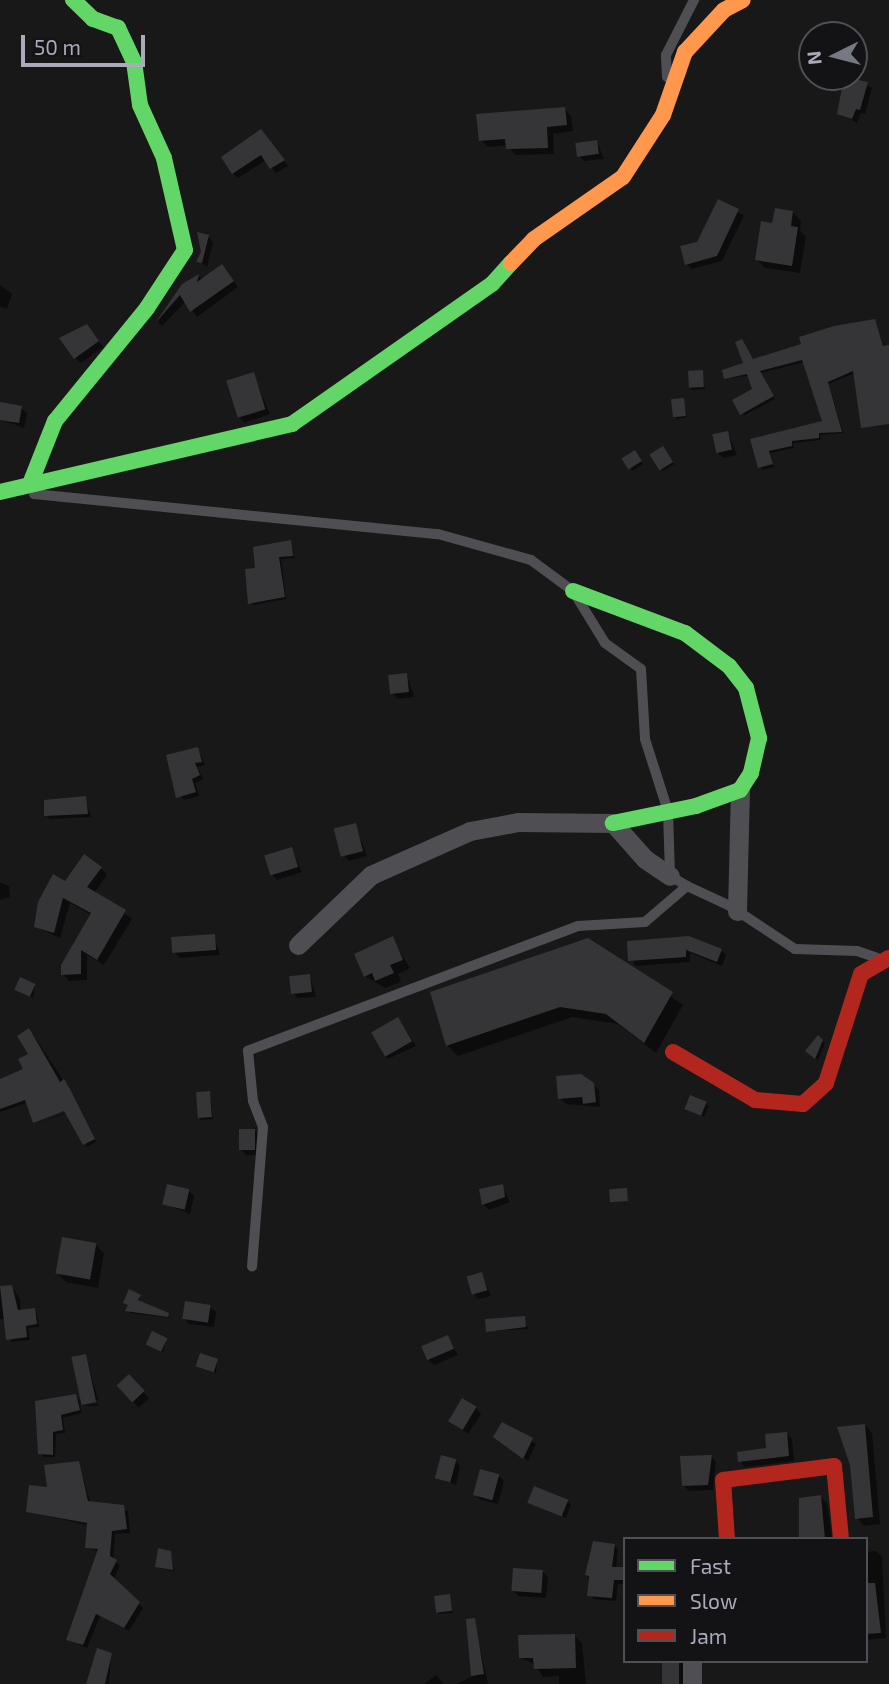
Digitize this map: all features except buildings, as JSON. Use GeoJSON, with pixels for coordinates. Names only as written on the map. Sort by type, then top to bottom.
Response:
{"type":"FeatureCollection","features":[{"type":"Feature","properties":{"kind":"street"},"geometry":{"type":"LineString","coordinates":[[30,484],[55,421],[148,308],[186,250],[177,203],[164,158],[140,105],[129,51],[118,28],[93,19],[73,0]]}},
{"type":"Feature","properties":{"kind":"street"},"geometry":{"type":"LineString","coordinates":[[6,492],[30,484],[292,424],[366,376],[492,284],[534,239],[623,177],[643,150],[667,102],[685,52],[724,10],[743,0]]}},
{"type":"Feature","properties":{"kind":"street"},"geometry":{"type":"LineString","coordinates":[[298,944],[371,875],[470,831],[518,822],[613,823],[720,800],[740,790],[751,773],[759,738],[746,688],[729,666],[685,633],[573,591]]}},
{"type":"Feature","properties":{"kind":"street"},"geometry":{"type":"LineString","coordinates":[[737,911],[740,790]]}},
{"type":"Feature","properties":{"kind":"street"},"geometry":{"type":"LineString","coordinates":[[613,823],[645,859],[679,881]]}},
{"type":"Feature","properties":{"kind":"street"},"geometry":{"type":"LineString","coordinates":[[673,1052],[755,1100],[789,1106],[803,1104],[815,1097],[826,1083],[861,974],[886,959]]}},
{"type":"Feature","properties":{"kind":"street"},"geometry":{"type":"LineString","coordinates":[[727,1537],[723,1480],[834,1466],[841,1537]]}},
{"type":"Feature","properties":{"kind":"street"},"geometry":{"type":"LineString","coordinates":[[692,1663],[692,1684]]}},
{"type":"Feature","properties":{"kind":"lane"},"geometry":{"type":"LineString","coordinates":[[667,102],[666,55],[694,0]]}},
{"type":"Feature","properties":{"kind":"lane"},"geometry":{"type":"LineString","coordinates":[[6,492],[438,534],[531,560],[573,591],[605,643],[641,669],[645,739],[668,811],[679,881],[645,922],[578,926],[248,1051],[253,1101],[263,1127],[253,1267]]}},
{"type":"Feature","properties":{"kind":"lane"},"geometry":{"type":"LineString","coordinates":[[679,881],[737,911],[795,949],[857,951],[886,959]]}},
{"type":"Feature","properties":{"kind":"traffic: fast"},"geometry":{"type":"LineString","coordinates":[[30,484],[55,421],[147,308],[185,250],[164,158],[140,105],[134,62],[118,28],[93,19],[73,0]]}},
{"type":"Feature","properties":{"kind":"traffic: fast"},"geometry":{"type":"LineString","coordinates":[[0,492],[292,424],[492,284],[511,263]]}},
{"type":"Feature","properties":{"kind":"traffic: fast"},"geometry":{"type":"LineString","coordinates":[[573,591],[685,633],[729,666],[746,688],[759,738],[751,773],[740,790],[696,806],[613,823]]}},
{"type":"Feature","properties":{"kind":"traffic: slow"},"geometry":{"type":"LineString","coordinates":[[511,263],[534,239],[623,177],[663,115],[685,52],[724,10],[743,0]]}},
{"type":"Feature","properties":{"kind":"traffic: jam"},"geometry":{"type":"LineString","coordinates":[[673,1052],[755,1100],[803,1104],[826,1083],[861,974],[889,958]]}},
{"type":"Feature","properties":{"kind":"traffic: jam"},"geometry":{"type":"LineString","coordinates":[[727,1537],[723,1480],[834,1466],[841,1537]]}}]}
